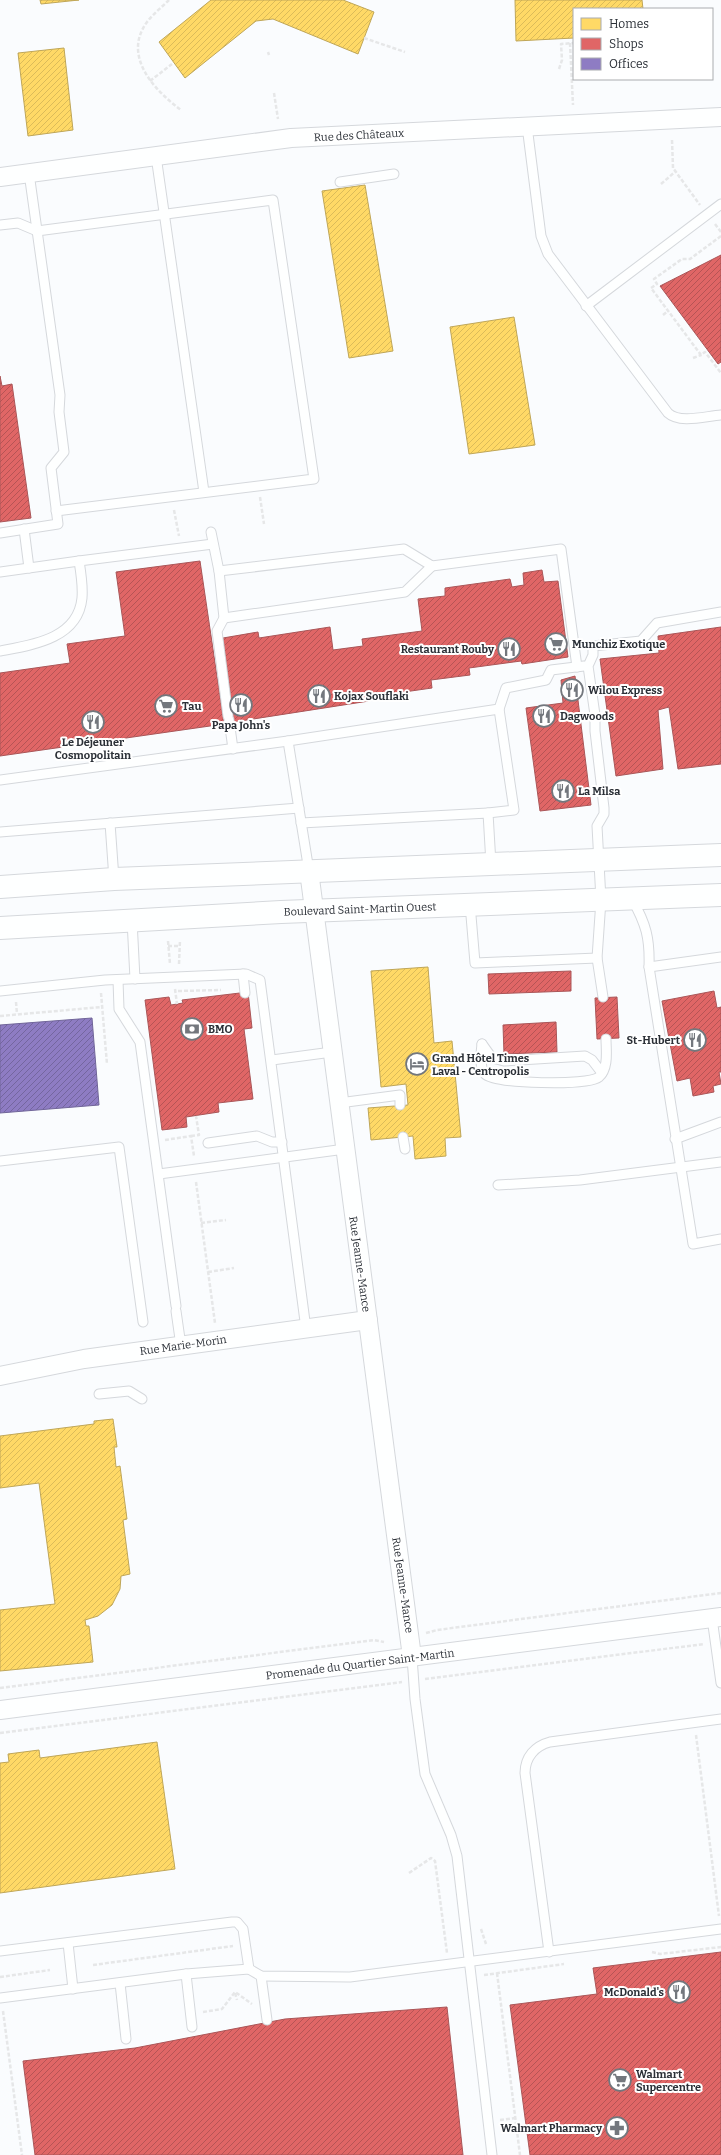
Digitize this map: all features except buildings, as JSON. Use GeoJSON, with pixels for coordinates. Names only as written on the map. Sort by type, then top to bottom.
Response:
{"type":"FeatureCollection","features":[{"type":"Feature","properties":{"kind":"main road"},"geometry":{"type":"LineString","coordinates":[[0,887],[114,880],[721,855]]}},
{"type":"Feature","properties":{"kind":"main road","name":"Boulevard Saint-Martin Ouest"},"geometry":{"type":"LineString","coordinates":[[0,928],[132,919],[470,904],[721,895]]}},
{"type":"Feature","properties":{"kind":"street","name":"Rue des Châteaux"},"geometry":{"type":"LineString","coordinates":[[0,177],[291,138],[721,118]]}},
{"type":"Feature","properties":{"kind":"street","name":"Rue Jeanne-Mance"},"geometry":{"type":"LineString","coordinates":[[309,872],[338,1103],[412,1657]]}},
{"type":"Feature","properties":{"kind":"street","name":"Rue Marie-Morin"},"geometry":{"type":"LineString","coordinates":[[0,1376],[84,1359],[368,1320]]}},
{"type":"Feature","properties":{"kind":"street","name":"Promenade du Quartier Saint-Martin"},"geometry":{"type":"LineString","coordinates":[[0,1710],[717,1618]]}},
{"type":"Feature","properties":{"kind":"lane"},"geometry":{"type":"LineString","coordinates":[[527,126],[528,146],[543,245],[548,254],[671,416],[681,418],[721,415]]}},
{"type":"Feature","properties":{"kind":"lane"},"geometry":{"type":"LineString","coordinates":[[156,156],[163,214],[204,492]]}},
{"type":"Feature","properties":{"kind":"lane"},"geometry":{"type":"LineString","coordinates":[[0,533],[58,524],[51,468],[64,452],[59,412],[60,395],[29,173]]}},
{"type":"Feature","properties":{"kind":"lane"},"geometry":{"type":"LineString","coordinates":[[340,182],[394,174]]}},
{"type":"Feature","properties":{"kind":"lane"},"geometry":{"type":"LineString","coordinates":[[0,225],[18,223],[37,231],[273,200],[314,479],[56,511]]}},
{"type":"Feature","properties":{"kind":"lane"},"geometry":{"type":"LineString","coordinates":[[586,306],[721,204]]}},
{"type":"Feature","properties":{"kind":"lane"},"geometry":{"type":"LineString","coordinates":[[24,529],[29,568]]}},
{"type":"Feature","properties":{"kind":"lane"},"geometry":{"type":"LineString","coordinates":[[211,532],[219,571],[224,618],[217,631],[233,749]]}},
{"type":"Feature","properties":{"kind":"lane"},"geometry":{"type":"LineString","coordinates":[[0,572],[213,544]]}},
{"type":"Feature","properties":{"kind":"lane"},"geometry":{"type":"LineString","coordinates":[[219,571],[404,549],[432,566]]}},
{"type":"Feature","properties":{"kind":"lane"},"geometry":{"type":"LineString","coordinates":[[224,618],[406,592],[432,566],[561,549],[577,667]]}},
{"type":"Feature","properties":{"kind":"lane"},"geometry":{"type":"LineString","coordinates":[[0,651],[48,641],[71,623],[80,607],[82,599],[79,561]]}},
{"type":"Feature","properties":{"kind":"lane"},"geometry":{"type":"LineString","coordinates":[[603,997],[597,958],[601,900],[597,826],[604,814],[604,808],[595,731],[595,715],[588,666],[594,655],[593,646],[641,641],[657,623],[721,612]]}},
{"type":"Feature","properties":{"kind":"lane"},"geometry":{"type":"LineString","coordinates":[[301,822],[488,813],[514,810],[499,709],[506,688],[546,680],[551,670],[588,666]]}},
{"type":"Feature","properties":{"kind":"lane"},"geometry":{"type":"LineString","coordinates":[[0,780],[288,742],[499,709]]}},
{"type":"Feature","properties":{"kind":"lane"},"geometry":{"type":"LineString","coordinates":[[288,742],[309,872]]}},
{"type":"Feature","properties":{"kind":"lane"},"geometry":{"type":"LineString","coordinates":[[0,832],[299,808]]}},
{"type":"Feature","properties":{"kind":"lane"},"geometry":{"type":"LineString","coordinates":[[488,813],[491,864]]}},
{"type":"Feature","properties":{"kind":"lane"},"geometry":{"type":"LineString","coordinates":[[110,823],[114,880]]}},
{"type":"Feature","properties":{"kind":"lane"},"geometry":{"type":"LineString","coordinates":[[632,899],[645,922],[649,954],[648,967],[693,1244],[721,1240]]}},
{"type":"Feature","properties":{"kind":"lane"},"geometry":{"type":"LineString","coordinates":[[470,904],[475,963],[597,958]]}},
{"type":"Feature","properties":{"kind":"lane"},"geometry":{"type":"LineString","coordinates":[[132,919],[136,979]]}},
{"type":"Feature","properties":{"kind":"lane"},"geometry":{"type":"LineString","coordinates":[[648,967],[721,957]]}},
{"type":"Feature","properties":{"kind":"lane"},"geometry":{"type":"LineString","coordinates":[[243,974],[245,993]]}},
{"type":"Feature","properties":{"kind":"lane"},"geometry":{"type":"LineString","coordinates":[[0,991],[136,979],[243,974],[257,977],[261,982],[272,1060],[306,1329]]}},
{"type":"Feature","properties":{"kind":"lane"},"geometry":{"type":"LineString","coordinates":[[118,980],[120,1009],[140,1042],[181,1346]]}},
{"type":"Feature","properties":{"kind":"lane"},"geometry":{"type":"LineString","coordinates":[[602,1073],[588,1058],[578,1055],[504,1060],[492,1058],[482,1044],[482,1067],[484,1073],[494,1078],[545,1083],[589,1081],[599,1077],[602,1073],[606,1058],[606,1039]]}},
{"type":"Feature","properties":{"kind":"lane"},"geometry":{"type":"LineString","coordinates":[[272,1060],[332,1052]]}},
{"type":"Feature","properties":{"kind":"lane"},"geometry":{"type":"LineString","coordinates":[[338,1103],[400,1095],[400,1105]]}},
{"type":"Feature","properties":{"kind":"lane"},"geometry":{"type":"LineString","coordinates":[[675,1139],[721,1122]]}},
{"type":"Feature","properties":{"kind":"lane"},"geometry":{"type":"LineString","coordinates":[[208,1143],[257,1136],[272,1142],[282,1142]]}},
{"type":"Feature","properties":{"kind":"lane"},"geometry":{"type":"LineString","coordinates":[[403,1137],[405,1148]]}},
{"type":"Feature","properties":{"kind":"lane"},"geometry":{"type":"LineString","coordinates":[[0,1161],[119,1147],[143,1322]]}},
{"type":"Feature","properties":{"kind":"lane"},"geometry":{"type":"LineString","coordinates":[[158,1174],[345,1149]]}},
{"type":"Feature","properties":{"kind":"lane"},"geometry":{"type":"LineString","coordinates":[[498,1185],[580,1180],[721,1162]]}},
{"type":"Feature","properties":{"kind":"lane"},"geometry":{"type":"LineString","coordinates":[[99,1394],[129,1391],[142,1399]]}},
{"type":"Feature","properties":{"kind":"lane"},"geometry":{"type":"LineString","coordinates":[[717,1618],[721,1680]]}},
{"type":"Feature","properties":{"kind":"lane"},"geometry":{"type":"LineString","coordinates":[[412,1657],[415,1699],[425,1774],[454,1844],[467,1931],[468,1962],[492,2155]]}},
{"type":"Feature","properties":{"kind":"lane"},"geometry":{"type":"LineString","coordinates":[[549,1952],[525,1773],[526,1763],[532,1752],[539,1746],[550,1742],[721,1719]]}},
{"type":"Feature","properties":{"kind":"lane"},"geometry":{"type":"LineString","coordinates":[[0,1951],[237,1922],[243,1929],[249,1969]]}},
{"type":"Feature","properties":{"kind":"lane"},"geometry":{"type":"LineString","coordinates":[[0,1998],[186,1974],[249,1969],[261,1976],[335,1978],[449,1965],[721,1929]]}},
{"type":"Feature","properties":{"kind":"lane"},"geometry":{"type":"LineString","coordinates":[[68,1943],[73,1988]]}},
{"type":"Feature","properties":{"kind":"lane"},"geometry":{"type":"LineString","coordinates":[[186,1974],[192,2027]]}},
{"type":"Feature","properties":{"kind":"lane"},"geometry":{"type":"LineString","coordinates":[[261,1976],[267,2020]]}},
{"type":"Feature","properties":{"kind":"lane"},"geometry":{"type":"LineString","coordinates":[[120,1983],[126,2039]]}},
{"type":"Feature","properties":{"kind":"path"},"geometry":{"type":"LineString","coordinates":[[169,0],[147,22],[140,36],[142,67],[159,94],[181,110]]}},
{"type":"Feature","properties":{"kind":"path"},"geometry":{"type":"LineString","coordinates":[[364,38],[405,52]]}},
{"type":"Feature","properties":{"kind":"path"},"geometry":{"type":"LineString","coordinates":[[559,69],[562,60],[561,44],[570,43],[573,105]]}},
{"type":"Feature","properties":{"kind":"path"},"geometry":{"type":"LineString","coordinates":[[150,81],[172,64]]}},
{"type":"Feature","properties":{"kind":"path"},"geometry":{"type":"LineString","coordinates":[[274,93],[278,119]]}},
{"type":"Feature","properties":{"kind":"path"},"geometry":{"type":"LineString","coordinates":[[672,140],[673,168],[703,208]]}},
{"type":"Feature","properties":{"kind":"path"},"geometry":{"type":"LineString","coordinates":[[661,184],[676,171]]}},
{"type":"Feature","properties":{"kind":"path"},"geometry":{"type":"LineString","coordinates":[[712,220],[721,232]]}},
{"type":"Feature","properties":{"kind":"path"},"geometry":{"type":"LineString","coordinates":[[701,355],[651,288],[657,284],[654,280],[682,259],[690,259],[721,236]]}},
{"type":"Feature","properties":{"kind":"path"},"geometry":{"type":"LineString","coordinates":[[662,315],[668,311]]}},
{"type":"Feature","properties":{"kind":"path"},"geometry":{"type":"LineString","coordinates":[[694,358],[705,352],[721,373]]}},
{"type":"Feature","properties":{"kind":"path"},"geometry":{"type":"LineString","coordinates":[[259,486],[264,524]]}},
{"type":"Feature","properties":{"kind":"path"},"geometry":{"type":"LineString","coordinates":[[172,497],[181,548]]}},
{"type":"Feature","properties":{"kind":"path"},"geometry":{"type":"LineString","coordinates":[[179,968],[180,940]]}},
{"type":"Feature","properties":{"kind":"path"},"geometry":{"type":"LineString","coordinates":[[168,941],[171,966]]}},
{"type":"Feature","properties":{"kind":"path"},"geometry":{"type":"LineString","coordinates":[[168,946],[179,946]]}},
{"type":"Feature","properties":{"kind":"path"},"geometry":{"type":"LineString","coordinates":[[175,987],[177,1004]]}},
{"type":"Feature","properties":{"kind":"path"},"geometry":{"type":"LineString","coordinates":[[16,1005],[17,1014]]}},
{"type":"Feature","properties":{"kind":"path"},"geometry":{"type":"LineString","coordinates":[[0,1016],[102,1006],[107,1064]]}},
{"type":"Feature","properties":{"kind":"path"},"geometry":{"type":"LineString","coordinates":[[162,1140],[200,1135],[196,1116]]}},
{"type":"Feature","properties":{"kind":"path"},"geometry":{"type":"LineString","coordinates":[[191,1136],[194,1156]]}},
{"type":"Feature","properties":{"kind":"path"},"geometry":{"type":"LineString","coordinates":[[197,1178],[196,1187],[215,1323]]}},
{"type":"Feature","properties":{"kind":"path"},"geometry":{"type":"LineString","coordinates":[[201,1223],[226,1220]]}},
{"type":"Feature","properties":{"kind":"path"},"geometry":{"type":"LineString","coordinates":[[208,1272],[234,1268]]}},
{"type":"Feature","properties":{"kind":"path","name":"Promenade du Quartier Saint-Martin"},"geometry":{"type":"LineString","coordinates":[[425,1633],[437,1630],[721,1593]]}},
{"type":"Feature","properties":{"kind":"path","name":"Promenade du Quartier Saint-Martin"},"geometry":{"type":"LineString","coordinates":[[0,1688],[374,1640],[387,1643]]}},
{"type":"Feature","properties":{"kind":"path","name":"Promenade du Quartier Saint-Martin"},"geometry":{"type":"LineString","coordinates":[[436,1678],[708,1643]]}},
{"type":"Feature","properties":{"kind":"path","name":"Promenade du Quartier Saint-Martin"},"geometry":{"type":"LineString","coordinates":[[0,1733],[402,1682]]}},
{"type":"Feature","properties":{"kind":"path"},"geometry":{"type":"LineString","coordinates":[[695,1733],[719,1917]]}},
{"type":"Feature","properties":{"kind":"path"},"geometry":{"type":"LineString","coordinates":[[409,1872],[432,1858],[435,1861],[449,1965]]}},
{"type":"Feature","properties":{"kind":"path"},"geometry":{"type":"LineString","coordinates":[[481,1929],[486,1944]]}},
{"type":"Feature","properties":{"kind":"path"},"geometry":{"type":"LineString","coordinates":[[645,1953],[653,1952],[660,1954],[721,1946]]}},
{"type":"Feature","properties":{"kind":"path"},"geometry":{"type":"LineString","coordinates":[[93,1965],[227,1947]]}},
{"type":"Feature","properties":{"kind":"path"},"geometry":{"type":"LineString","coordinates":[[490,1974],[566,1964]]}},
{"type":"Feature","properties":{"kind":"path"},"geometry":{"type":"LineString","coordinates":[[0,1977],[50,1970]]}},
{"type":"Feature","properties":{"kind":"path"},"geometry":{"type":"LineString","coordinates":[[497,1973],[520,2155]]}},
{"type":"Feature","properties":{"kind":"path"},"geometry":{"type":"LineString","coordinates":[[235,1992],[236,2000]]}},
{"type":"Feature","properties":{"kind":"path"},"geometry":{"type":"LineString","coordinates":[[235,1992],[251,2004],[255,2004]]}},
{"type":"Feature","properties":{"kind":"path"},"geometry":{"type":"LineString","coordinates":[[218,2010],[222,2009],[235,1992]]}},
{"type":"Feature","properties":{"kind":"path"},"geometry":{"type":"LineString","coordinates":[[4,2014],[22,2155]]}},
{"type":"Feature","properties":{"kind":"place","name":"Munchiz Exotique"},"geometry":{"type":"Point","coordinates":[556,644]}},
{"type":"Feature","properties":{"kind":"place","name":"Restaurant Rouby"},"geometry":{"type":"Point","coordinates":[509,649]}},
{"type":"Feature","properties":{"kind":"place","name":"Wilou Express"},"geometry":{"type":"Point","coordinates":[572,690]}},
{"type":"Feature","properties":{"kind":"place","name":"Kojax Souflaki"},"geometry":{"type":"Point","coordinates":[319,696]}},
{"type":"Feature","properties":{"kind":"place","name":"Papa John's"},"geometry":{"type":"Point","coordinates":[241,705]}},
{"type":"Feature","properties":{"kind":"place","name":"Tau"},"geometry":{"type":"Point","coordinates":[166,706]}},
{"type":"Feature","properties":{"kind":"place","name":"Dagwoods"},"geometry":{"type":"Point","coordinates":[544,716]}},
{"type":"Feature","properties":{"kind":"place","name":"Le Déjeuner Cosmopolitain"},"geometry":{"type":"Point","coordinates":[93,722]}},
{"type":"Feature","properties":{"kind":"place","name":"La Milsa"},"geometry":{"type":"Point","coordinates":[563,791]}},
{"type":"Feature","properties":{"kind":"place","name":"BMO"},"geometry":{"type":"Point","coordinates":[192,1029]}},
{"type":"Feature","properties":{"kind":"place","name":"St-Hubert"},"geometry":{"type":"Point","coordinates":[695,1040]}},
{"type":"Feature","properties":{"kind":"place","name":"Grand Hôtel Times Laval - Centropolis"},"geometry":{"type":"Point","coordinates":[417,1064]}},
{"type":"Feature","properties":{"kind":"place","name":"McDonald's"},"geometry":{"type":"Point","coordinates":[679,1992]}},
{"type":"Feature","properties":{"kind":"place","name":"Walmart Supercentre"},"geometry":{"type":"Point","coordinates":[620,2080]}},
{"type":"Feature","properties":{"kind":"place","name":"Walmart Pharmacy"},"geometry":{"type":"Point","coordinates":[617,2128]}}]}
